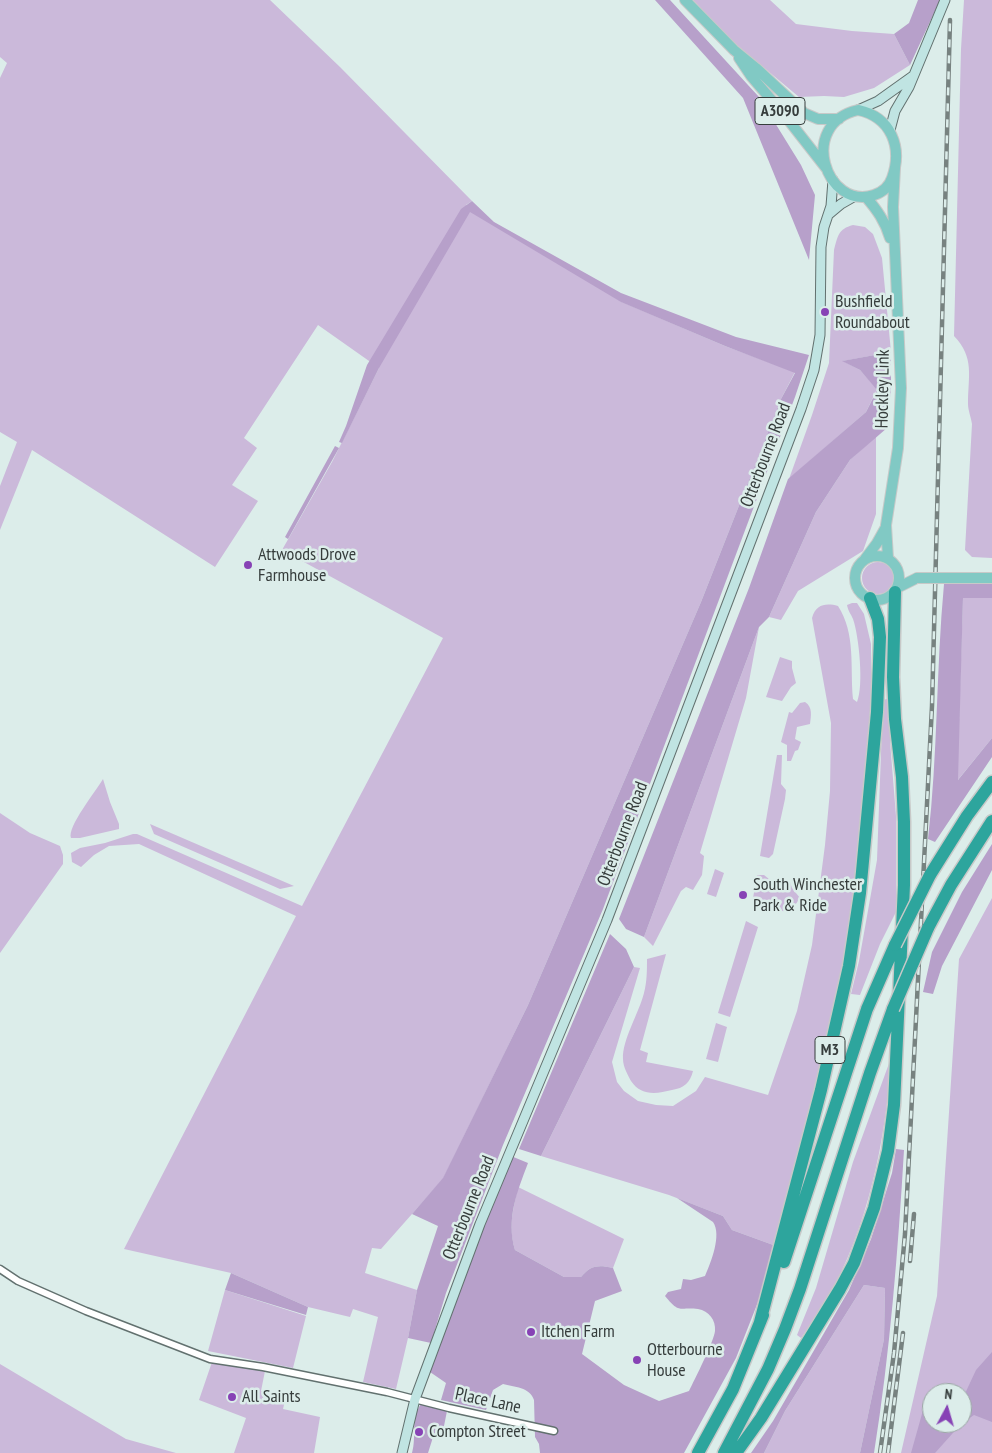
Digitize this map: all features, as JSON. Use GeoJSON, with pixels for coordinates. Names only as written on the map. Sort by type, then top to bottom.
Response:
{"type":"FeatureCollection","features":[{"type":"Feature","properties":{"kind":"highway"},"geometry":{"type":"LineString","coordinates":[[736,1453],[761,1418],[854,1263],[874,1208],[888,1151],[894,1105],[904,886],[902,777],[895,719],[893,677],[896,590]]}},
{"type":"Feature","properties":{"kind":"highway","name":"M3"},"geometry":{"type":"LineString","coordinates":[[760,1322],[821,1090],[849,966],[856,920],[877,712],[880,637],[878,619],[870,598]]}},
{"type":"Feature","properties":{"kind":"highway","name":"M3"},"geometry":{"type":"LineString","coordinates":[[698,1453],[732,1389],[780,1274],[867,1009],[895,944],[930,875],[967,816],[992,782]]}},
{"type":"Feature","properties":{"kind":"highway"},"geometry":{"type":"LineString","coordinates":[[724,1453],[768,1368],[788,1321],[893,1009],[928,928],[956,878],[992,821]]}},
{"type":"Feature","properties":{"kind":"main road","name":"A3090"},"geometry":{"type":"LineString","coordinates":[[685,0],[734,50],[804,113],[818,119],[839,119]]}},
{"type":"Feature","properties":{"kind":"main road","name":"A3090"},"geometry":{"type":"LineString","coordinates":[[734,50],[751,76],[786,117],[830,176]]}},
{"type":"Feature","properties":{"kind":"main road"},"geometry":{"type":"LineString","coordinates":[[858,110],[875,115],[890,130],[895,143],[895,168],[890,184],[880,193],[866,197],[855,196],[839,189],[830,176],[823,153],[824,140],[831,125],[839,119],[850,112],[858,110]]}},
{"type":"Feature","properties":{"kind":"main road","name":"Hockley Link"},"geometry":{"type":"LineString","coordinates":[[888,558],[886,525],[898,448],[901,388],[898,286],[894,253],[893,207],[895,168]]}},
{"type":"Feature","properties":{"kind":"main road","name":"Hockley Link"},"geometry":{"type":"LineString","coordinates":[[866,197],[879,212],[886,224],[894,253]]}},
{"type":"Feature","properties":{"kind":"main road","name":"Hockley Link"},"geometry":{"type":"LineString","coordinates":[[864,560],[878,543],[886,525]]}},
{"type":"Feature","properties":{"kind":"main road"},"geometry":{"type":"LineString","coordinates":[[917,578],[881,600],[870,598],[861,592],[856,583],[857,568],[864,560],[876,555],[888,558],[898,569],[917,578],[992,578]]}},
{"type":"Feature","properties":{"kind":"main road"},"geometry":{"type":"LineString","coordinates":[[896,590],[899,582],[898,569]]}},
{"type":"Feature","properties":{"kind":"street"},"geometry":{"type":"LineString","coordinates":[[890,130],[895,111],[910,87],[945,0]]}},
{"type":"Feature","properties":{"kind":"street"},"geometry":{"type":"LineString","coordinates":[[858,110],[878,101],[914,76]]}},
{"type":"Feature","properties":{"kind":"street","name":"Otterbourne Road"},"geometry":{"type":"LineString","coordinates":[[402,1453],[415,1399],[480,1224],[607,920],[801,409],[814,370],[820,336],[822,247],[824,227],[832,197],[830,176]]}},
{"type":"Feature","properties":{"kind":"street"},"geometry":{"type":"LineString","coordinates":[[828,214],[855,196]]}},
{"type":"Feature","properties":{"kind":"street"},"geometry":{"type":"LineString","coordinates":[[0,1270],[18,1281],[86,1311],[210,1359],[264,1367],[415,1399]]}},
{"type":"Feature","properties":{"kind":"street","name":"Place Lane"},"geometry":{"type":"LineString","coordinates":[[415,1399],[554,1431]]}},
{"type":"Feature","properties":{"kind":"shaded area"},"geometry":{"type":"Polygon","coordinates":[[[0,0],[270,0],[340,67],[472,201],[466,205],[622,302],[725,346],[795,372],[781,399],[701,602],[528,1005],[443,1179],[381,1249],[372,1248],[365,1273],[417,1290],[396,1389],[363,1382],[378,1317],[353,1309],[350,1317],[308,1307],[231,1273],[124,1249],[296,916],[139,844],[109,846],[94,855],[81,867],[72,862],[71,853],[80,848],[137,834],[302,906],[443,638],[282,550],[332,462],[379,368],[318,325],[244,438],[257,448],[232,485],[258,501],[215,567],[32,450],[0,530],[0,486],[17,442],[0,432],[0,78],[7,63],[0,57],[0,0]]]}},
{"type":"Feature","properties":{"kind":"shaded area"},"geometry":{"type":"Polygon","coordinates":[[[655,0],[670,0],[759,97],[801,165],[815,195],[809,260],[743,98],[655,0]]]}},
{"type":"Feature","properties":{"kind":"shaded area"},"geometry":{"type":"Polygon","coordinates":[[[693,0],[770,0],[796,24],[894,34],[910,65],[874,88],[844,97],[799,97],[726,36],[693,0]]]}},
{"type":"Feature","properties":{"kind":"shaded area"},"geometry":{"type":"Polygon","coordinates":[[[918,0],[940,0],[910,65],[894,34],[909,23],[918,0]]]}},
{"type":"Feature","properties":{"kind":"shaded area"},"geometry":{"type":"Polygon","coordinates":[[[964,0],[992,0],[992,558],[972,557],[965,550],[972,424],[968,406],[968,360],[961,344],[954,336],[961,49],[964,0]]]}},
{"type":"Feature","properties":{"kind":"shaded area"},"geometry":{"type":"Polygon","coordinates":[[[472,201],[494,222],[621,293],[736,337],[809,355],[795,397],[603,909],[503,1145],[446,1293],[431,1343],[408,1338],[417,1290],[438,1226],[412,1214],[443,1178],[528,1005],[701,602],[781,399],[795,373],[621,302],[470,212],[379,368],[342,443],[339,442],[367,365],[461,209],[472,201]]]}},
{"type":"Feature","properties":{"kind":"shaded area"},"geometry":{"type":"Polygon","coordinates":[[[853,225],[865,227],[873,234],[882,258],[891,352],[843,361],[860,370],[877,389],[866,412],[789,479],[829,363],[834,250],[841,231],[853,225]]]}},
{"type":"Feature","properties":{"kind":"shaded area"},"geometry":{"type":"Polygon","coordinates":[[[891,352],[891,388],[887,428],[850,460],[816,512],[769,617],[759,627],[644,937],[626,929],[619,919],[749,588],[788,479],[866,412],[877,390],[860,370],[842,361],[891,352]]]}},
{"type":"Feature","properties":{"kind":"shaded area"},"geometry":{"type":"Polygon","coordinates":[[[876,436],[876,514],[863,551],[798,591],[781,620],[769,617],[816,512],[850,460],[876,436]]]}},
{"type":"Feature","properties":{"kind":"shaded area"},"geometry":{"type":"Polygon","coordinates":[[[335,446],[339,448],[288,539],[285,537],[335,446]]]}},
{"type":"Feature","properties":{"kind":"shaded area"},"geometry":{"type":"Polygon","coordinates":[[[878,562],[884,563],[889,567],[893,572],[893,584],[889,589],[884,593],[878,594],[872,593],[867,589],[863,584],[862,578],[863,572],[867,567],[872,563],[878,562]]]}},
{"type":"Feature","properties":{"kind":"shaded area"},"geometry":{"type":"Polygon","coordinates":[[[944,584],[992,584],[992,598],[963,598],[958,780],[992,738],[992,757],[935,842],[928,839],[934,775],[944,584]]]}},
{"type":"Feature","properties":{"kind":"shaded area"},"geometry":{"type":"Polygon","coordinates":[[[963,598],[992,598],[992,738],[957,781],[963,598]]]}},
{"type":"Feature","properties":{"kind":"shaded area"},"geometry":{"type":"Polygon","coordinates":[[[857,603],[864,614],[871,644],[871,700],[852,915],[839,993],[776,1246],[732,1230],[723,1216],[669,1195],[541,1156],[634,967],[640,968],[612,1062],[617,1082],[624,1091],[638,1101],[673,1106],[696,1091],[705,1077],[768,1095],[797,1011],[812,945],[830,791],[831,723],[812,618],[819,607],[829,605],[838,606],[844,617],[850,639],[853,699],[857,702],[860,685],[859,649],[853,619],[847,605],[857,603]]]}},
{"type":"Feature","properties":{"kind":"shaded area"},"geometry":{"type":"Polygon","coordinates":[[[759,627],[746,698],[700,853],[704,856],[702,875],[693,890],[686,887],[681,891],[653,946],[644,937],[759,627]]]}},
{"type":"Feature","properties":{"kind":"shaded area"},"geometry":{"type":"Polygon","coordinates":[[[780,657],[792,661],[796,683],[782,701],[766,697],[780,657]]]}},
{"type":"Feature","properties":{"kind":"shaded area"},"geometry":{"type":"Polygon","coordinates":[[[890,698],[890,741],[896,816],[896,912],[880,944],[860,995],[851,994],[859,961],[877,860],[883,700],[890,698]]]}},
{"type":"Feature","properties":{"kind":"shaded area"},"geometry":{"type":"Polygon","coordinates":[[[805,702],[810,709],[810,724],[797,727],[795,739],[801,742],[791,761],[787,761],[787,745],[781,742],[789,712],[792,713],[800,703],[805,702]]]}},
{"type":"Feature","properties":{"kind":"shaded area"},"geometry":{"type":"Polygon","coordinates":[[[777,755],[782,755],[781,784],[786,790],[773,854],[769,858],[760,856],[777,755]]]}},
{"type":"Feature","properties":{"kind":"shaded area"},"geometry":{"type":"Polygon","coordinates":[[[103,779],[119,824],[119,829],[80,838],[71,838],[73,826],[103,779]]]}},
{"type":"Feature","properties":{"kind":"shaded area"},"geometry":{"type":"Polygon","coordinates":[[[0,813],[30,833],[60,846],[63,864],[0,953],[0,813]]]}},
{"type":"Feature","properties":{"kind":"shaded area"},"geometry":{"type":"Polygon","coordinates":[[[150,824],[294,886],[280,889],[154,834],[150,824]]]}},
{"type":"Feature","properties":{"kind":"shaded area"},"geometry":{"type":"Polygon","coordinates":[[[992,844],[992,870],[942,966],[933,994],[923,992],[932,952],[962,892],[992,844]]]}},
{"type":"Feature","properties":{"kind":"shaded area"},"geometry":{"type":"Polygon","coordinates":[[[715,869],[724,873],[716,897],[707,894],[715,869]]]}},
{"type":"Feature","properties":{"kind":"shaded area"},"geometry":{"type":"Polygon","coordinates":[[[757,875],[790,882],[800,898],[791,911],[771,910],[752,904],[757,875]]]}},
{"type":"Feature","properties":{"kind":"shaded area"},"geometry":{"type":"Polygon","coordinates":[[[992,898],[992,1453],[901,1453],[937,1296],[959,959],[992,898]]]}},
{"type":"Feature","properties":{"kind":"shaded area"},"geometry":{"type":"Polygon","coordinates":[[[746,921],[758,927],[730,1017],[718,1013],[746,921]]]}},
{"type":"Feature","properties":{"kind":"shaded area"},"geometry":{"type":"Polygon","coordinates":[[[610,934],[626,949],[634,967],[541,1156],[519,1149],[610,934]]]}},
{"type":"Feature","properties":{"kind":"shaded area"},"geometry":{"type":"Polygon","coordinates":[[[666,954],[640,1050],[648,1053],[646,1062],[693,1071],[688,1082],[680,1088],[649,1093],[639,1089],[631,1081],[624,1065],[623,1052],[644,993],[647,959],[666,954]]]}},
{"type":"Feature","properties":{"kind":"shaded area"},"geometry":{"type":"Polygon","coordinates":[[[716,1023],[727,1027],[718,1062],[706,1059],[716,1023]]]}},
{"type":"Feature","properties":{"kind":"shaded area"},"geometry":{"type":"Polygon","coordinates":[[[891,1058],[885,1121],[864,1213],[854,1243],[841,1272],[824,1305],[801,1338],[797,1335],[816,1288],[853,1162],[891,1058]]]}},
{"type":"Feature","properties":{"kind":"shaded area"},"geometry":{"type":"Polygon","coordinates":[[[896,1149],[904,1150],[899,1226],[889,1340],[874,1453],[860,1453],[884,1339],[885,1288],[864,1285],[785,1411],[764,1453],[751,1453],[773,1421],[849,1290],[871,1239],[892,1173],[896,1149]]]}},
{"type":"Feature","properties":{"kind":"shaded area"},"geometry":{"type":"Polygon","coordinates":[[[511,1156],[528,1163],[512,1216],[515,1250],[564,1277],[581,1277],[588,1270],[595,1267],[613,1268],[622,1291],[595,1301],[582,1354],[624,1385],[659,1401],[689,1391],[708,1351],[715,1331],[713,1320],[708,1314],[698,1309],[677,1307],[665,1296],[668,1292],[681,1289],[683,1279],[691,1280],[705,1276],[713,1256],[716,1241],[713,1222],[677,1198],[723,1216],[732,1230],[776,1246],[758,1302],[736,1358],[684,1453],[540,1453],[539,1444],[535,1437],[534,1400],[529,1392],[503,1384],[493,1390],[486,1410],[441,1400],[446,1383],[430,1372],[478,1239],[511,1156]]]}},
{"type":"Feature","properties":{"kind":"shaded area"},"geometry":{"type":"Polygon","coordinates":[[[518,1187],[624,1239],[613,1268],[595,1267],[588,1270],[581,1277],[564,1277],[515,1250],[512,1226],[518,1187]]]}},
{"type":"Feature","properties":{"kind":"shaded area"},"geometry":{"type":"Polygon","coordinates":[[[231,1273],[308,1307],[306,1315],[225,1290],[231,1273]]]}},
{"type":"Feature","properties":{"kind":"shaded area"},"geometry":{"type":"Polygon","coordinates":[[[864,1285],[885,1288],[884,1339],[860,1453],[764,1453],[785,1411],[864,1285]]]}},
{"type":"Feature","properties":{"kind":"shaded area"},"geometry":{"type":"Polygon","coordinates":[[[225,1290],[306,1316],[293,1368],[208,1351],[225,1290]]]}},
{"type":"Feature","properties":{"kind":"shaded area"},"geometry":{"type":"Polygon","coordinates":[[[992,1352],[992,1422],[974,1415],[972,1416],[972,1383],[970,1383],[976,1370],[992,1352]]]}},
{"type":"Feature","properties":{"kind":"shaded area"},"geometry":{"type":"Polygon","coordinates":[[[212,1362],[265,1371],[261,1391],[286,1396],[283,1409],[320,1417],[314,1453],[234,1453],[246,1418],[199,1400],[212,1362]]]}},
{"type":"Feature","properties":{"kind":"shaded area"},"geometry":{"type":"Polygon","coordinates":[[[0,1364],[126,1439],[176,1453],[0,1453],[0,1364]]]}},
{"type":"Feature","properties":{"kind":"shaded area"},"geometry":{"type":"Polygon","coordinates":[[[421,1404],[447,1411],[442,1436],[434,1434],[428,1453],[412,1453],[416,1416],[421,1404]]]}},
{"type":"Feature","properties":{"kind":"shaded area"},"geometry":{"type":"Polygon","coordinates":[[[922,1414],[922,1433],[953,1433],[935,1453],[911,1453],[922,1414]]]}},
{"type":"Feature","properties":{"kind":"railway"},"geometry":{"type":"LineString","coordinates":[[880,1453],[894,1353],[905,1234],[932,706],[950,20]]}},
{"type":"Feature","properties":{"kind":"railway"},"geometry":{"type":"LineString","coordinates":[[910,1261],[914,1214]]}},
{"type":"Feature","properties":{"kind":"railway"},"geometry":{"type":"LineString","coordinates":[[888,1453],[903,1333]]}},
{"type":"Feature","properties":{"kind":"place","name":"Bushfield Roundabout"},"geometry":{"type":"Point","coordinates":[825,312]}},
{"type":"Feature","properties":{"kind":"place","name":"Attwoods Drove Farmhouse"},"geometry":{"type":"Point","coordinates":[248,565]}},
{"type":"Feature","properties":{"kind":"place","name":"South Winchester Park & Ride"},"geometry":{"type":"Point","coordinates":[743,895]}},
{"type":"Feature","properties":{"kind":"place","name":"Itchen Farm"},"geometry":{"type":"Point","coordinates":[531,1332]}},
{"type":"Feature","properties":{"kind":"place","name":"Otterbourne House"},"geometry":{"type":"Point","coordinates":[637,1360]}},
{"type":"Feature","properties":{"kind":"place","name":"All Saints"},"geometry":{"type":"Point","coordinates":[232,1397]}},
{"type":"Feature","properties":{"kind":"place","name":"Compton Street"},"geometry":{"type":"Point","coordinates":[419,1432]}}]}
